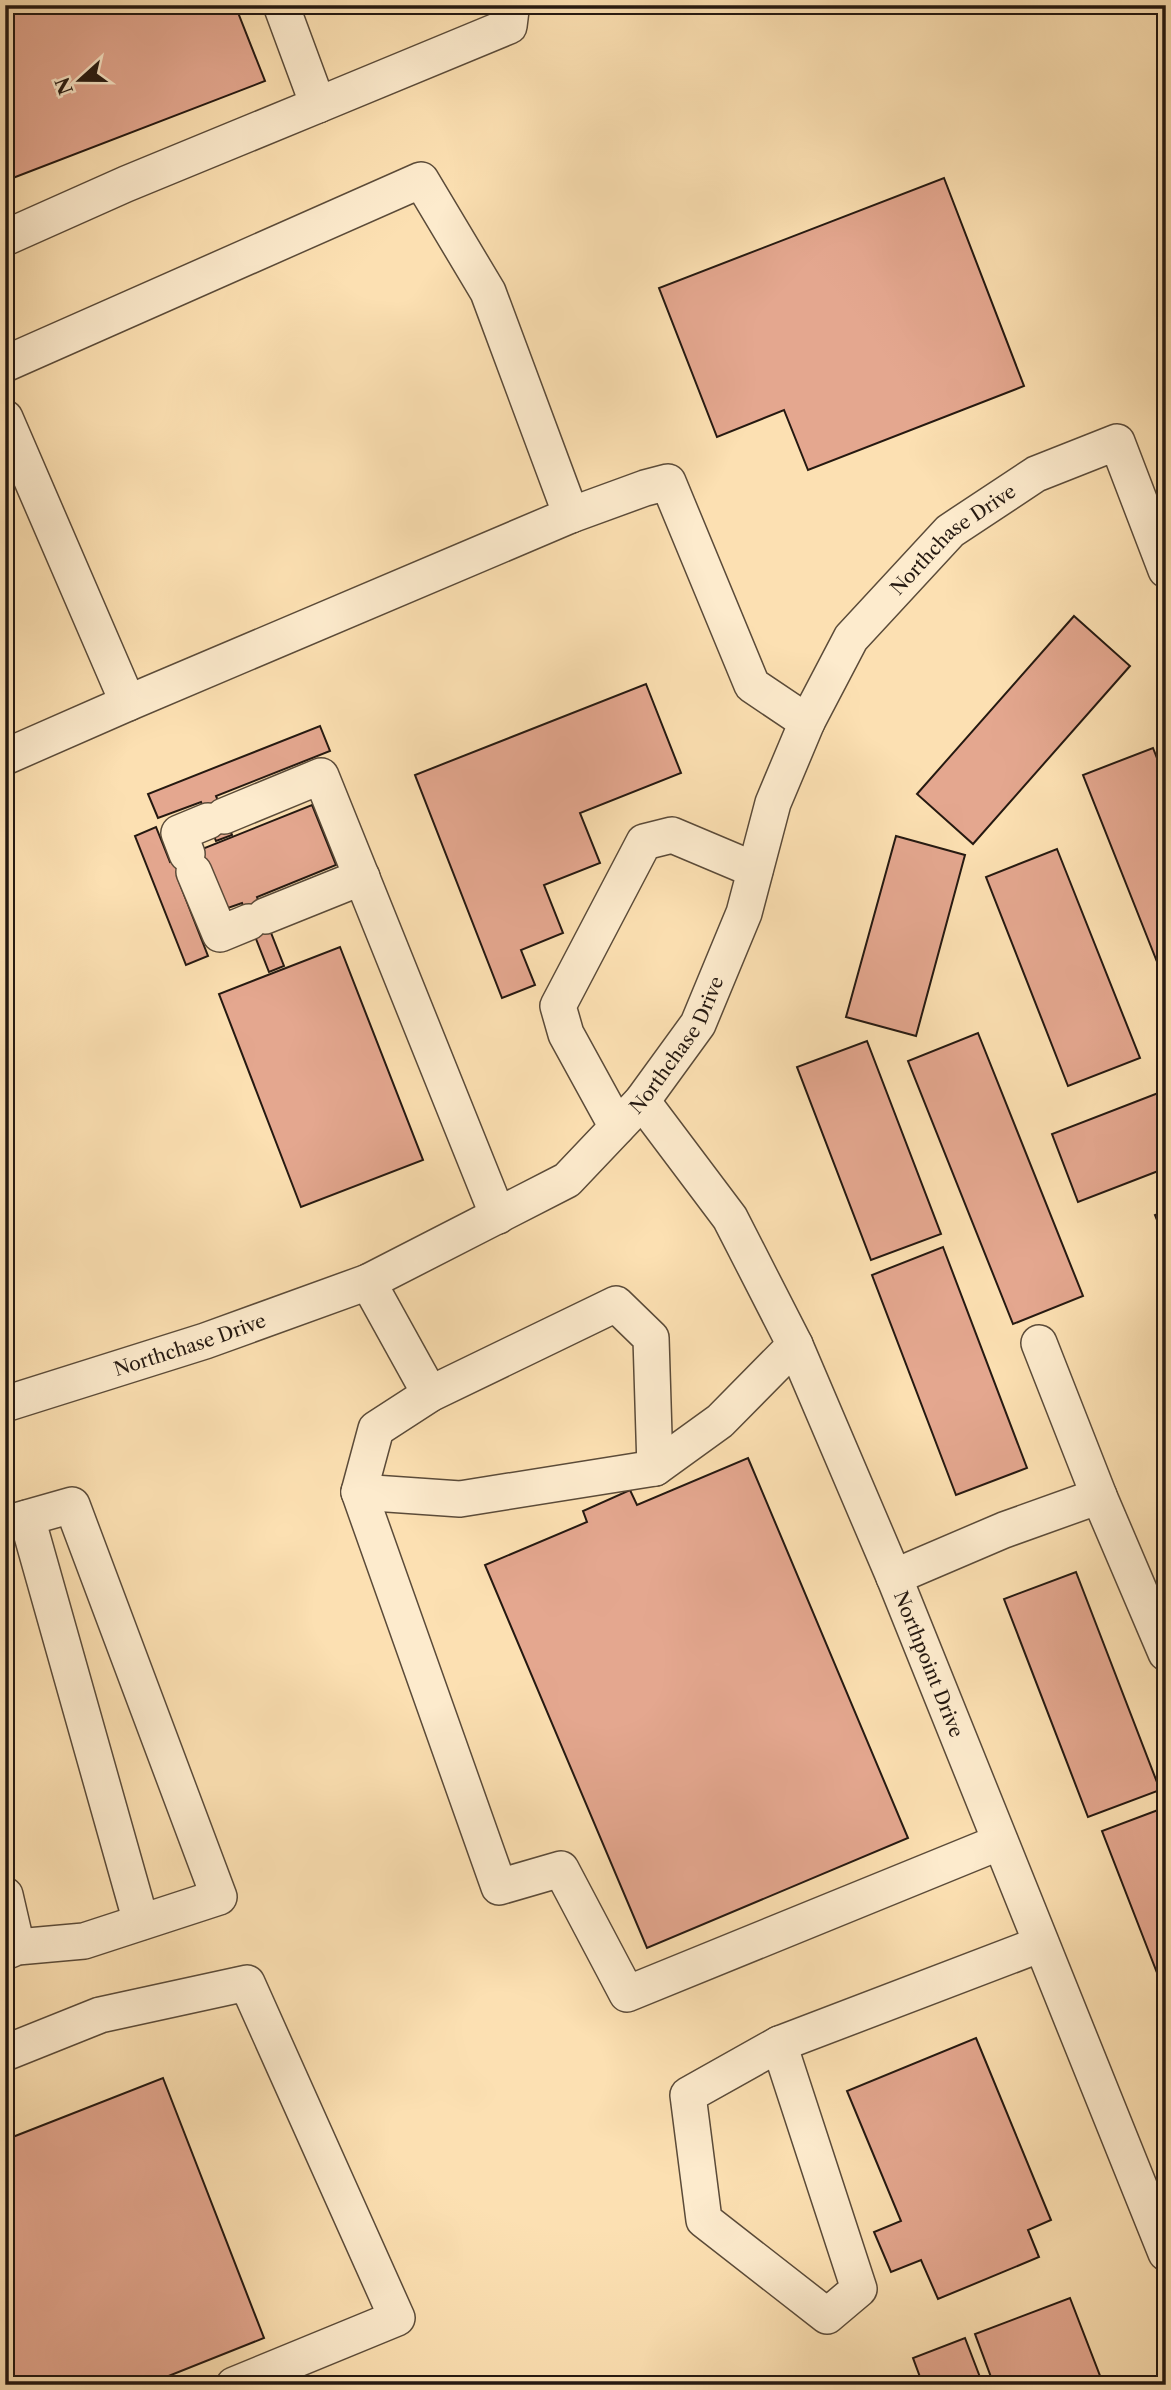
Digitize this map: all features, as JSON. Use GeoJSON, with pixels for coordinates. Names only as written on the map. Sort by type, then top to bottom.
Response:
{"type":"FeatureCollection","features":[{"type":"Feature","properties":{"kind":"street"},"geometry":{"type":"LineString","coordinates":[[281,5],[318,105]]}},
{"type":"Feature","properties":{"kind":"street"},"geometry":{"type":"LineString","coordinates":[[5,238],[126,184],[509,26],[512,10],[510,5]]}},
{"type":"Feature","properties":{"kind":"street"},"geometry":{"type":"LineString","coordinates":[[5,364],[421,180],[488,292],[571,515]]}},
{"type":"Feature","properties":{"kind":"street"},"geometry":{"type":"LineString","coordinates":[[5,418],[128,703]]}},
{"type":"Feature","properties":{"kind":"street","name":"Northchase Drive"},"geometry":{"type":"LineString","coordinates":[[6,1400],[205,1341],[368,1282],[567,1180],[642,1101],[698,1024],[744,914],[773,803],[807,722],[851,638],[950,531],[1036,474],[1116,442],[1166,570]]}},
{"type":"Feature","properties":{"kind":"street"},"geometry":{"type":"LineString","coordinates":[[5,757],[571,515],[668,482],[752,685],[807,722]]}},
{"type":"Feature","properties":{"kind":"street"},"geometry":{"type":"LineString","coordinates":[[362,877],[220,934],[179,833],[321,776],[362,877],[498,1216]]}},
{"type":"Feature","properties":{"kind":"street"},"geometry":{"type":"LineString","coordinates":[[617,1127],[566,1034],[558,1006],[644,842],[672,835],[755,870]]}},
{"type":"Feature","properties":{"kind":"street","name":"Northpoint Drive"},"geometry":{"type":"LineString","coordinates":[[642,1101],[730,1219],[794,1345],[894,1577],[1041,1944],[1155,2197],[1166,2253]]}},
{"type":"Feature","properties":{"kind":"street"},"geometry":{"type":"LineString","coordinates":[[368,1282],[430,1394]]}},
{"type":"Feature","properties":{"kind":"street"},"geometry":{"type":"LineString","coordinates":[[655,1468],[651,1338],[616,1304],[430,1394],[376,1429],[359,1492],[499,1886],[561,1869],[627,1994],[1000,1842]]}},
{"type":"Feature","properties":{"kind":"street"},"geometry":{"type":"LineString","coordinates":[[1039,1343],[1099,1496],[1166,1653]]}},
{"type":"Feature","properties":{"kind":"street"},"geometry":{"type":"LineString","coordinates":[[359,1492],[460,1499],[655,1468],[720,1421],[794,1345]]}},
{"type":"Feature","properties":{"kind":"street"},"geometry":{"type":"LineString","coordinates":[[894,1577],[1004,1530],[1099,1496]]}},
{"type":"Feature","properties":{"kind":"street"},"geometry":{"type":"LineString","coordinates":[[5,1895],[11,1949],[84,1941],[141,1923],[219,1897],[72,1505],[16,1521],[141,1923]]}},
{"type":"Feature","properties":{"kind":"street"},"geometry":{"type":"LineString","coordinates":[[779,2044],[859,2289],[827,2316],[704,2220],[688,2095],[779,2044],[1041,1944]]}},
{"type":"Feature","properties":{"kind":"street"},"geometry":{"type":"LineString","coordinates":[[5,2053],[100,2015],[247,1983],[397,2318],[234,2385]]}},
{"type":"Feature","properties":{"kind":"building"},"geometry":{"type":"Polygon","coordinates":[[[5,5],[235,5],[265,81],[5,181],[5,5]]]}},
{"type":"Feature","properties":{"kind":"building"},"geometry":{"type":"Polygon","coordinates":[[[944,178],[1024,386],[808,470],[784,410],[717,437],[659,288],[944,178]]]}},
{"type":"Feature","properties":{"kind":"building"},"geometry":{"type":"Polygon","coordinates":[[[1074,616],[1130,666],[973,844],[917,794],[1074,616]]]}},
{"type":"Feature","properties":{"kind":"building"},"geometry":{"type":"Polygon","coordinates":[[[646,684],[681,773],[580,813],[600,863],[544,885],[563,933],[521,950],[535,985],[502,998],[415,775],[646,684]]]}},
{"type":"Feature","properties":{"kind":"building"},"geometry":{"type":"Polygon","coordinates":[[[320,726],[330,751],[216,796],[232,835],[216,841],[201,802],[158,818],[148,794],[320,726]]]}},
{"type":"Feature","properties":{"kind":"building"},"geometry":{"type":"Polygon","coordinates":[[[1153,748],[1166,781],[1165,982],[1083,775],[1153,748]]]}},
{"type":"Feature","properties":{"kind":"building"},"geometry":{"type":"Polygon","coordinates":[[[312,805],[336,865],[257,897],[284,966],[269,972],[242,903],[225,909],[208,867],[178,879],[208,956],[186,965],[135,836],[156,827],[170,862],[312,805]]]}},
{"type":"Feature","properties":{"kind":"building"},"geometry":{"type":"Polygon","coordinates":[[[896,836],[965,855],[916,1036],[846,1017],[896,836]]]}},
{"type":"Feature","properties":{"kind":"building"},"geometry":{"type":"Polygon","coordinates":[[[1057,849],[1140,1058],[1068,1086],[986,877],[1057,849]]]}},
{"type":"Feature","properties":{"kind":"building"},"geometry":{"type":"Polygon","coordinates":[[[340,947],[423,1160],[301,1207],[219,994],[340,947]]]}},
{"type":"Feature","properties":{"kind":"building"},"geometry":{"type":"Polygon","coordinates":[[[978,1033],[1083,1296],[1013,1324],[908,1061],[978,1033]]]}},
{"type":"Feature","properties":{"kind":"building"},"geometry":{"type":"Polygon","coordinates":[[[867,1041],[941,1234],[871,1260],[797,1067],[867,1041]]]}},
{"type":"Feature","properties":{"kind":"building"},"geometry":{"type":"Polygon","coordinates":[[[1166,1090],[1166,1168],[1078,1202],[1052,1134],[1166,1090]]]}},
{"type":"Feature","properties":{"kind":"building"},"geometry":{"type":"Polygon","coordinates":[[[1166,1211],[1166,1242],[1155,1215],[1166,1211]]]}},
{"type":"Feature","properties":{"kind":"building"},"geometry":{"type":"Polygon","coordinates":[[[943,1247],[1027,1468],[956,1495],[872,1275],[943,1247]]]}},
{"type":"Feature","properties":{"kind":"building"},"geometry":{"type":"Polygon","coordinates":[[[748,1458],[908,1838],[647,1948],[485,1565],[587,1522],[583,1511],[630,1490],[637,1505],[748,1458]]]}},
{"type":"Feature","properties":{"kind":"building"},"geometry":{"type":"Polygon","coordinates":[[[1076,1572],[1160,1790],[1088,1817],[1004,1599],[1076,1572]]]}},
{"type":"Feature","properties":{"kind":"building"},"geometry":{"type":"Polygon","coordinates":[[[1166,1807],[1166,1996],[1102,1831],[1166,1807]]]}},
{"type":"Feature","properties":{"kind":"building"},"geometry":{"type":"Polygon","coordinates":[[[976,2038],[1051,2220],[1028,2230],[1039,2257],[938,2299],[921,2260],[891,2272],[874,2232],[901,2221],[847,2091],[976,2038]]]}},
{"type":"Feature","properties":{"kind":"building"},"geometry":{"type":"Polygon","coordinates":[[[163,2078],[264,2338],[146,2385],[5,2385],[5,2140],[163,2078]]]}},
{"type":"Feature","properties":{"kind":"building"},"geometry":{"type":"Polygon","coordinates":[[[1070,2298],[1102,2381],[1091,2385],[994,2385],[975,2334],[1070,2298]]]}},
{"type":"Feature","properties":{"kind":"building"},"geometry":{"type":"Polygon","coordinates":[[[965,2338],[983,2385],[923,2385],[913,2358],[965,2338]]]}}]}
